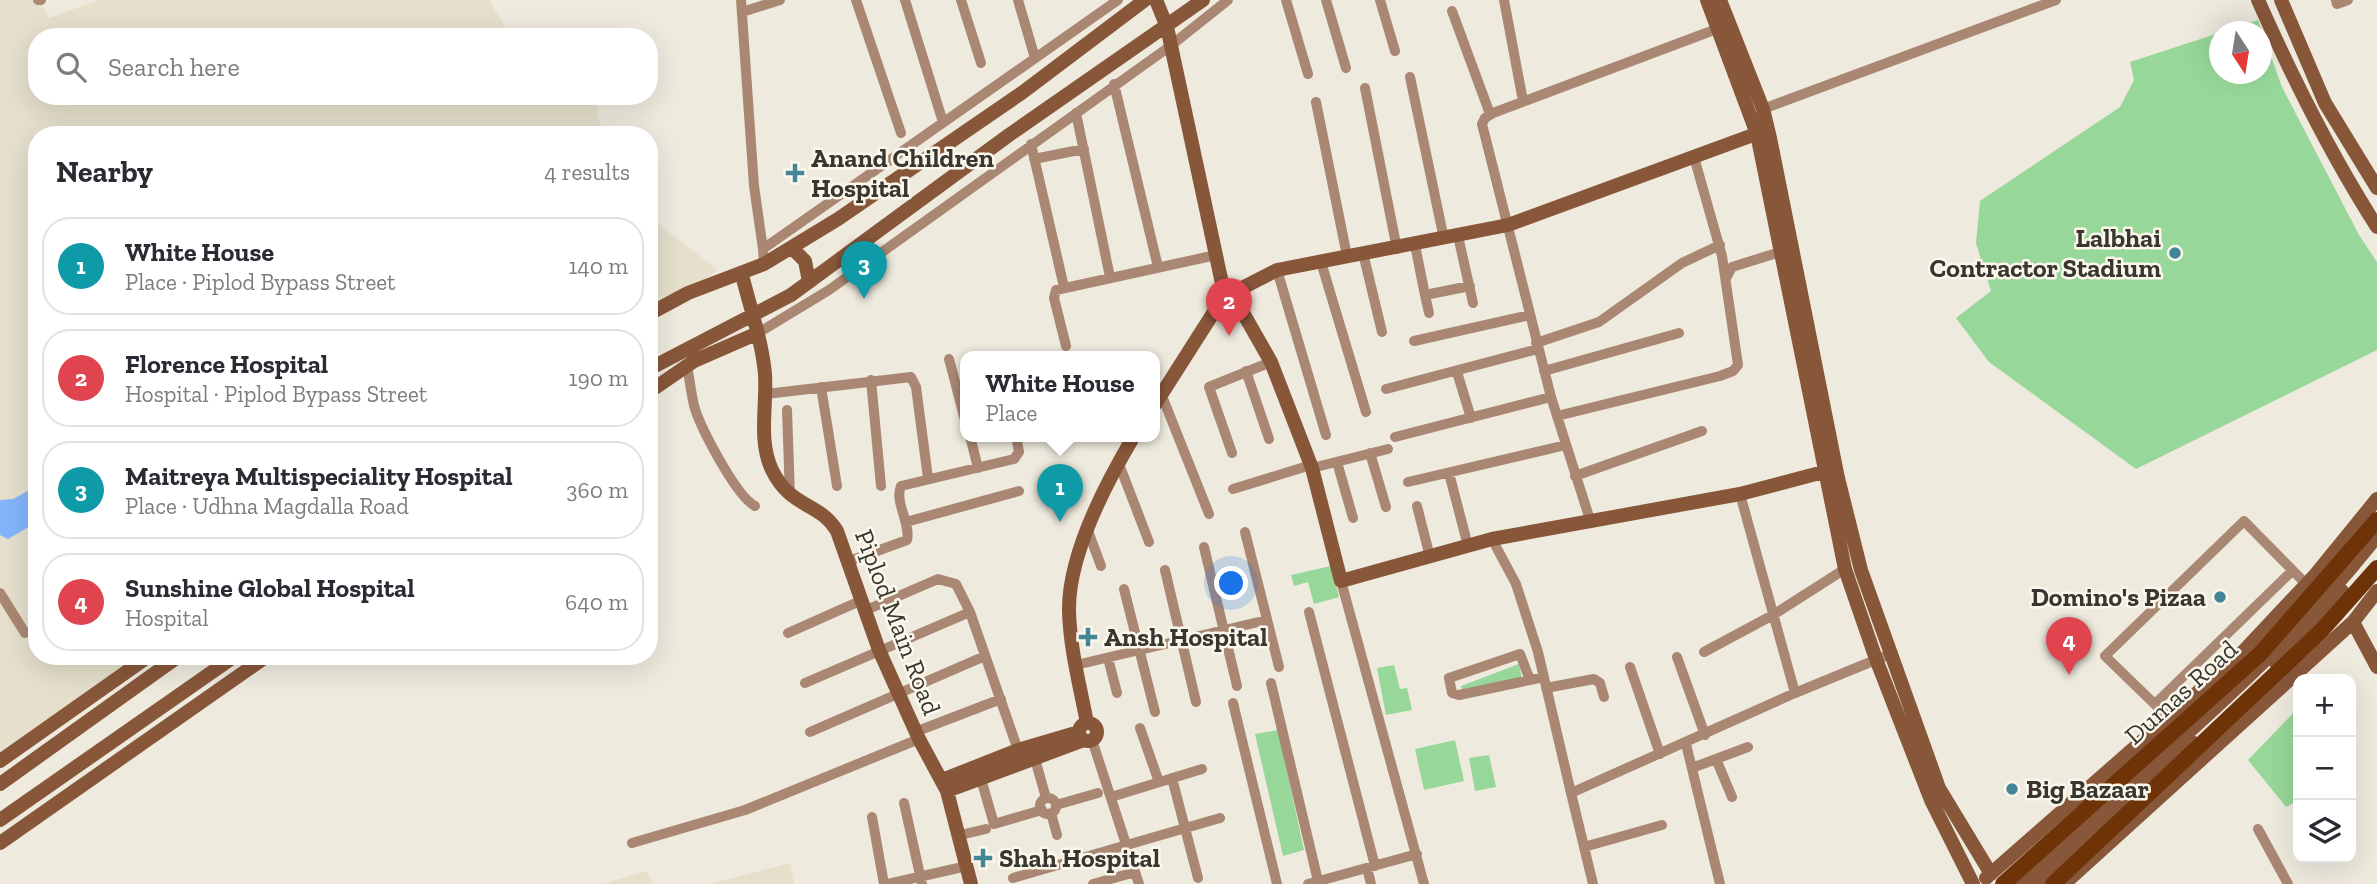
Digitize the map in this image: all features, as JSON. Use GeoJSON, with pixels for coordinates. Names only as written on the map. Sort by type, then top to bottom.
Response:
{"type":"FeatureCollection","features":[{"type":"Feature","properties":{"kind":"main road","name":"Dumas Road"},"geometry":{"type":"LineString","coordinates":[[1991,881],[2260,654],[2377,520]]}},
{"type":"Feature","properties":{"kind":"main road","name":"Dumas Road"},"geometry":{"type":"LineString","coordinates":[[2053,884],[2322,629],[2377,568]]}},
{"type":"Feature","properties":{"kind":"street"},"geometry":{"type":"LineString","coordinates":[[741,0],[754,186],[764,256]]}},
{"type":"Feature","properties":{"kind":"street"},"geometry":{"type":"LineString","coordinates":[[742,12],[780,0]]}},
{"type":"Feature","properties":{"kind":"street"},"geometry":{"type":"LineString","coordinates":[[856,0],[901,134]]}},
{"type":"Feature","properties":{"kind":"street"},"geometry":{"type":"LineString","coordinates":[[905,0],[943,122]]}},
{"type":"Feature","properties":{"kind":"street"},"geometry":{"type":"LineString","coordinates":[[961,0],[981,64]]}},
{"type":"Feature","properties":{"kind":"street"},"geometry":{"type":"LineString","coordinates":[[1020,0],[1035,58]]}},
{"type":"Feature","properties":{"kind":"street"},"geometry":{"type":"LineString","coordinates":[[1096,0],[1100,13]]}},
{"type":"Feature","properties":{"kind":"street"},"geometry":{"type":"LineString","coordinates":[[658,309],[688,293],[742,275],[943,122],[1118,0]]}},
{"type":"Feature","properties":{"kind":"street"},"geometry":{"type":"LineString","coordinates":[[764,256],[792,248],[838,219],[1023,92],[1146,0],[1164,29]]}},
{"type":"Feature","properties":{"kind":"street"},"geometry":{"type":"LineString","coordinates":[[1156,0],[1216,255],[1233,294],[1272,362],[1312,466],[1424,884]]}},
{"type":"Feature","properties":{"kind":"street"},"geometry":{"type":"LineString","coordinates":[[658,364],[752,316],[809,282],[1009,135],[1203,0]]}},
{"type":"Feature","properties":{"kind":"street"},"geometry":{"type":"LineString","coordinates":[[658,386],[687,366],[758,333],[829,290],[1114,83],[1169,47],[1228,0]]}},
{"type":"Feature","properties":{"kind":"street"},"geometry":{"type":"LineString","coordinates":[[1286,0],[1308,74]]}},
{"type":"Feature","properties":{"kind":"street"},"geometry":{"type":"LineString","coordinates":[[1326,0],[1346,68]]}},
{"type":"Feature","properties":{"kind":"street"},"geometry":{"type":"LineString","coordinates":[[1380,0],[1395,51]]}},
{"type":"Feature","properties":{"kind":"street"},"geometry":{"type":"LineString","coordinates":[[1504,0],[1523,101]]}},
{"type":"Feature","properties":{"kind":"street"},"geometry":{"type":"LineString","coordinates":[[1707,0],[1724,26],[1763,109],[1762,132],[1780,253],[1830,471],[1861,570],[1883,657],[1931,800],[1973,884]]}},
{"type":"Feature","properties":{"kind":"street"},"geometry":{"type":"LineString","coordinates":[[1720,0],[1724,26],[1762,132],[1830,471],[1845,569],[1940,788],[1991,881],[2239,656],[2306,584],[2377,499]]}},
{"type":"Feature","properties":{"kind":"street"},"geometry":{"type":"LineString","coordinates":[[1763,109],[2056,0]]}},
{"type":"Feature","properties":{"kind":"street"},"geometry":{"type":"LineString","coordinates":[[2258,0],[2289,72],[2334,160],[2377,227]]}},
{"type":"Feature","properties":{"kind":"street"},"geometry":{"type":"LineString","coordinates":[[2281,0],[2325,103],[2377,188]]}},
{"type":"Feature","properties":{"kind":"street"},"geometry":{"type":"LineString","coordinates":[[2336,0],[2337,4],[2348,0]]}},
{"type":"Feature","properties":{"kind":"street"},"geometry":{"type":"LineString","coordinates":[[1452,11],[1490,114]]}},
{"type":"Feature","properties":{"kind":"street"},"geometry":{"type":"LineString","coordinates":[[1591,523],[1537,346],[1482,130],[1485,118],[1523,101],[1724,26]]}},
{"type":"Feature","properties":{"kind":"street"},"geometry":{"type":"LineString","coordinates":[[1410,77],[1451,237],[1474,303]]}},
{"type":"Feature","properties":{"kind":"street"},"geometry":{"type":"LineString","coordinates":[[1114,83],[1158,267]]}},
{"type":"Feature","properties":{"kind":"street"},"geometry":{"type":"LineString","coordinates":[[1365,88],[1397,248]]}},
{"type":"Feature","properties":{"kind":"street"},"geometry":{"type":"LineString","coordinates":[[1316,102],[1347,256]]}},
{"type":"Feature","properties":{"kind":"street"},"geometry":{"type":"LineString","coordinates":[[1076,113],[1110,277]]}},
{"type":"Feature","properties":{"kind":"street"},"geometry":{"type":"LineString","coordinates":[[1160,398],[1202,327],[1219,304],[1228,309],[1233,294],[1277,270],[1507,225],[1762,132]]}},
{"type":"Feature","properties":{"kind":"street"},"geometry":{"type":"LineString","coordinates":[[1031,144],[1064,287]]}},
{"type":"Feature","properties":{"kind":"street"},"geometry":{"type":"LineString","coordinates":[[1034,159],[1083,149]]}},
{"type":"Feature","properties":{"kind":"street"},"geometry":{"type":"LineString","coordinates":[[1557,416],[1733,371],[1739,359],[1720,245],[1694,157]]}},
{"type":"Feature","properties":{"kind":"street"},"geometry":{"type":"LineString","coordinates":[[1415,245],[1429,313]]}},
{"type":"Feature","properties":{"kind":"street"},"geometry":{"type":"LineString","coordinates":[[1386,389],[1457,372],[1599,322],[1682,263],[1720,245]]}},
{"type":"Feature","properties":{"kind":"street"},"geometry":{"type":"LineString","coordinates":[[792,248],[805,261],[809,282]]}},
{"type":"Feature","properties":{"kind":"street"},"geometry":{"type":"LineString","coordinates":[[1363,253],[1382,332]]}},
{"type":"Feature","properties":{"kind":"street"},"geometry":{"type":"LineString","coordinates":[[1726,278],[1732,268],[1780,253]]}},
{"type":"Feature","properties":{"kind":"street"},"geometry":{"type":"LineString","coordinates":[[1066,346],[1054,298],[1056,290],[1216,255]]}},
{"type":"Feature","properties":{"kind":"street"},"geometry":{"type":"LineString","coordinates":[[1321,262],[1366,412]]}},
{"type":"Feature","properties":{"kind":"street"},"geometry":{"type":"LineString","coordinates":[[1277,270],[1326,435]]}},
{"type":"Feature","properties":{"kind":"street","name":"Piplod Main Road"},"geometry":{"type":"LineString","coordinates":[[742,275],[758,333],[765,394],[767,456],[778,480],[790,496],[830,519],[880,650],[917,736],[944,786],[960,835],[971,884]]}},
{"type":"Feature","properties":{"kind":"street"},"geometry":{"type":"LineString","coordinates":[[1425,295],[1470,286]]}},
{"type":"Feature","properties":{"kind":"street"},"geometry":{"type":"LineString","coordinates":[[1414,341],[1530,315]]}},
{"type":"Feature","properties":{"kind":"street"},"geometry":{"type":"LineString","coordinates":[[1544,371],[1679,333]]}},
{"type":"Feature","properties":{"kind":"street"},"geometry":{"type":"LineString","coordinates":[[949,359],[960,398]]}},
{"type":"Feature","properties":{"kind":"street"},"geometry":{"type":"LineString","coordinates":[[1232,453],[1209,387],[1272,362]]}},
{"type":"Feature","properties":{"kind":"street"},"geometry":{"type":"LineString","coordinates":[[687,366],[699,419],[734,485],[747,502],[755,506]]}},
{"type":"Feature","properties":{"kind":"street"},"geometry":{"type":"LineString","coordinates":[[1246,371],[1269,439]]}},
{"type":"Feature","properties":{"kind":"street"},"geometry":{"type":"LineString","coordinates":[[1457,372],[1471,418]]}},
{"type":"Feature","properties":{"kind":"street"},"geometry":{"type":"LineString","coordinates":[[765,394],[906,376],[914,382],[928,478]]}},
{"type":"Feature","properties":{"kind":"street"},"geometry":{"type":"LineString","coordinates":[[870,380],[881,486]]}},
{"type":"Feature","properties":{"kind":"street"},"geometry":{"type":"LineString","coordinates":[[821,387],[837,486]]}},
{"type":"Feature","properties":{"kind":"street"},"geometry":{"type":"LineString","coordinates":[[1395,437],[1551,397]]}},
{"type":"Feature","properties":{"kind":"street"},"geometry":{"type":"LineString","coordinates":[[1160,405],[1209,514]]}},
{"type":"Feature","properties":{"kind":"street"},"geometry":{"type":"LineString","coordinates":[[787,410],[790,496]]}},
{"type":"Feature","properties":{"kind":"street"},"geometry":{"type":"LineString","coordinates":[[1575,476],[1702,431]]}},
{"type":"Feature","properties":{"kind":"street"},"geometry":{"type":"LineString","coordinates":[[972,442],[978,468]]}},
{"type":"Feature","properties":{"kind":"street"},"geometry":{"type":"LineString","coordinates":[[847,562],[903,543],[909,537],[898,488],[1017,456],[1016,442]]}},
{"type":"Feature","properties":{"kind":"street"},"geometry":{"type":"LineString","coordinates":[[1130,442],[1088,531],[1076,568],[1069,609],[1085,734],[1111,797],[1139,884]]}},
{"type":"Feature","properties":{"kind":"street"},"geometry":{"type":"LineString","coordinates":[[1408,482],[1566,445]]}},
{"type":"Feature","properties":{"kind":"street"},"geometry":{"type":"LineString","coordinates":[[1233,489],[1312,466],[1388,449]]}},
{"type":"Feature","properties":{"kind":"street"},"geometry":{"type":"LineString","coordinates":[[1370,453],[1386,507]]}},
{"type":"Feature","properties":{"kind":"street"},"geometry":{"type":"LineString","coordinates":[[1337,462],[1353,517]]}},
{"type":"Feature","properties":{"kind":"street"},"geometry":{"type":"LineString","coordinates":[[1119,464],[1149,542]]}},
{"type":"Feature","properties":{"kind":"street"},"geometry":{"type":"LineString","coordinates":[[1341,581],[1492,539],[1740,494],[1830,471]]}},
{"type":"Feature","properties":{"kind":"street"},"geometry":{"type":"LineString","coordinates":[[1449,473],[1468,546]]}},
{"type":"Feature","properties":{"kind":"street"},"geometry":{"type":"LineString","coordinates":[[906,523],[1019,491]]}},
{"type":"Feature","properties":{"kind":"street"},"geometry":{"type":"LineString","coordinates":[[1740,494],[1795,693]]}},
{"type":"Feature","properties":{"kind":"street"},"geometry":{"type":"LineString","coordinates":[[1417,506],[1430,557]]}},
{"type":"Feature","properties":{"kind":"street"},"geometry":{"type":"LineString","coordinates":[[2169,718],[2105,656],[2244,521],[2306,584]]}},
{"type":"Feature","properties":{"kind":"street"},"geometry":{"type":"LineString","coordinates":[[1088,531],[1101,566]]}},
{"type":"Feature","properties":{"kind":"street"},"geometry":{"type":"LineString","coordinates":[[1245,532],[1279,667]]}},
{"type":"Feature","properties":{"kind":"street"},"geometry":{"type":"LineString","coordinates":[[2022,884],[2222,702],[2301,622],[2377,536]]}},
{"type":"Feature","properties":{"kind":"street"},"geometry":{"type":"LineString","coordinates":[[1492,539],[1516,584],[1544,677],[1593,884]]}},
{"type":"Feature","properties":{"kind":"street"},"geometry":{"type":"LineString","coordinates":[[1204,547],[1237,686]]}},
{"type":"Feature","properties":{"kind":"street"},"geometry":{"type":"LineString","coordinates":[[2038,884],[2257,682],[2308,631],[2377,549]]}},
{"type":"Feature","properties":{"kind":"street"},"geometry":{"type":"LineString","coordinates":[[1704,652],[1773,615],[1845,569]]}},
{"type":"Feature","properties":{"kind":"street"},"geometry":{"type":"LineString","coordinates":[[1165,570],[1196,702]]}},
{"type":"Feature","properties":{"kind":"street"},"geometry":{"type":"LineString","coordinates":[[2155,704],[2292,571]]}},
{"type":"Feature","properties":{"kind":"street"},"geometry":{"type":"LineString","coordinates":[[788,633],[932,581],[945,579],[960,588],[1018,750]]}},
{"type":"Feature","properties":{"kind":"street"},"geometry":{"type":"LineString","coordinates":[[1124,589],[1155,712]]}},
{"type":"Feature","properties":{"kind":"street"},"geometry":{"type":"LineString","coordinates":[[2064,884],[2353,622],[2377,591]]}},
{"type":"Feature","properties":{"kind":"street"},"geometry":{"type":"LineString","coordinates":[[0,593],[25,633]]}},
{"type":"Feature","properties":{"kind":"street"},"geometry":{"type":"LineString","coordinates":[[805,683],[970,612]]}},
{"type":"Feature","properties":{"kind":"street"},"geometry":{"type":"LineString","coordinates":[[1309,612],[1371,867],[1371,884]]}},
{"type":"Feature","properties":{"kind":"street"},"geometry":{"type":"LineString","coordinates":[[1076,665],[1267,620]]}},
{"type":"Feature","properties":{"kind":"street"},"geometry":{"type":"LineString","coordinates":[[2353,622],[2377,667]]}},
{"type":"Feature","properties":{"kind":"street"},"geometry":{"type":"LineString","coordinates":[[1530,680],[1520,654],[1449,678],[1456,695],[1530,680],[1544,677]]}},
{"type":"Feature","properties":{"kind":"street"},"geometry":{"type":"LineString","coordinates":[[810,732],[985,656]]}},
{"type":"Feature","properties":{"kind":"street"},"geometry":{"type":"LineString","coordinates":[[1677,657],[1705,735]]}},
{"type":"Feature","properties":{"kind":"street"},"geometry":{"type":"LineString","coordinates":[[1571,793],[1686,744],[1795,693],[1883,657]]}},
{"type":"Feature","properties":{"kind":"street"},"geometry":{"type":"LineString","coordinates":[[1108,658],[1117,693]]}},
{"type":"Feature","properties":{"kind":"street"},"geometry":{"type":"LineString","coordinates":[[0,761],[136,665]]}},
{"type":"Feature","properties":{"kind":"street"},"geometry":{"type":"LineString","coordinates":[[0,784],[166,665]]}},
{"type":"Feature","properties":{"kind":"street"},"geometry":{"type":"LineString","coordinates":[[0,820],[222,665]]}},
{"type":"Feature","properties":{"kind":"street"},"geometry":{"type":"LineString","coordinates":[[0,843],[254,665]]}},
{"type":"Feature","properties":{"kind":"street"},"geometry":{"type":"LineString","coordinates":[[1630,667],[1660,754]]}},
{"type":"Feature","properties":{"kind":"street"},"geometry":{"type":"LineString","coordinates":[[1546,688],[1594,679],[1600,683],[1604,697]]}},
{"type":"Feature","properties":{"kind":"street"},"geometry":{"type":"LineString","coordinates":[[1272,683],[1313,883],[1417,854]]}},
{"type":"Feature","properties":{"kind":"street"},"geometry":{"type":"LineString","coordinates":[[632,843],[746,810],[1001,699]]}},
{"type":"Feature","properties":{"kind":"street"},"geometry":{"type":"LineString","coordinates":[[1233,703],[1277,884]]}},
{"type":"Feature","properties":{"kind":"street"},"geometry":{"type":"LineString","coordinates":[[1140,728],[1159,782]]}},
{"type":"Feature","properties":{"kind":"street"},"geometry":{"type":"LineString","coordinates":[[944,786],[1018,750],[1085,734]]}},
{"type":"Feature","properties":{"kind":"street"},"geometry":{"type":"LineString","coordinates":[[944,786],[981,779],[1035,759],[1085,734]]}},
{"type":"Feature","properties":{"kind":"street"},"geometry":{"type":"LineString","coordinates":[[1686,744],[1720,884]]}},
{"type":"Feature","properties":{"kind":"street"},"geometry":{"type":"LineString","coordinates":[[1692,768],[1748,747]]}},
{"type":"Feature","properties":{"kind":"street"},"geometry":{"type":"LineString","coordinates":[[1035,759],[1057,835]]}},
{"type":"Feature","properties":{"kind":"street"},"geometry":{"type":"LineString","coordinates":[[1716,760],[1732,797]]}},
{"type":"Feature","properties":{"kind":"street"},"geometry":{"type":"LineString","coordinates":[[1111,797],[1202,769]]}},
{"type":"Feature","properties":{"kind":"street"},"geometry":{"type":"LineString","coordinates":[[1172,778],[1198,878]]}},
{"type":"Feature","properties":{"kind":"street"},"geometry":{"type":"LineString","coordinates":[[981,779],[994,824],[1098,793]]}},
{"type":"Feature","properties":{"kind":"street"},"geometry":{"type":"LineString","coordinates":[[904,803],[921,880]]}},
{"type":"Feature","properties":{"kind":"street"},"geometry":{"type":"LineString","coordinates":[[872,817],[886,884],[921,880],[967,866]]}},
{"type":"Feature","properties":{"kind":"street"},"geometry":{"type":"LineString","coordinates":[[1013,878],[1220,818]]}},
{"type":"Feature","properties":{"kind":"street"},"geometry":{"type":"LineString","coordinates":[[1584,847],[1662,825]]}},
{"type":"Feature","properties":{"kind":"street"},"geometry":{"type":"LineString","coordinates":[[960,835],[986,829]]}},
{"type":"Feature","properties":{"kind":"street"},"geometry":{"type":"LineString","coordinates":[[2258,829],[2288,884]]}},
{"type":"Feature","properties":{"kind":"street"},"geometry":{"type":"LineString","coordinates":[[1093,884],[1135,873]]}},
{"type":"Feature","properties":{"kind":"shaded area"},"geometry":{"type":"Polygon","coordinates":[[[0,0],[38,0],[49,18],[99,0],[489,0],[506,28],[28,28],[28,105],[596,105],[600,126],[28,126],[28,665],[143,665],[0,763],[0,0]]]}},
{"type":"Feature","properties":{"kind":"shaded area"},"geometry":{"type":"Polygon","coordinates":[[[658,224],[718,270],[658,311],[658,224]]]}},
{"type":"Feature","properties":{"kind":"shaded area"},"geometry":{"type":"Polygon","coordinates":[[[790,863],[794,884],[710,884],[790,863]]]}},
{"type":"Feature","properties":{"kind":"shaded area"},"geometry":{"type":"Polygon","coordinates":[[[647,871],[652,884],[602,884],[647,871]]]}},
{"type":"Feature","properties":{"kind":"green space","name":"Lalbhai Contractor Stadium"},"geometry":{"type":"Polygon","coordinates":[[[2209,36],[2209,84],[2272,84],[2272,59],[2282,87],[2359,235],[2377,262],[2377,350],[2136,469],[1989,362],[1956,318],[1991,291],[1976,243],[1980,201],[2120,107],[2134,80],[2130,62],[2209,36]]]}},
{"type":"Feature","properties":{"kind":"green space"},"geometry":{"type":"Polygon","coordinates":[[[1331,566],[1339,597],[1314,604],[1308,582],[1294,586],[1291,575],[1331,566]]]}},
{"type":"Feature","properties":{"kind":"green space"},"geometry":{"type":"Polygon","coordinates":[[[1519,664],[1522,679],[1463,697],[1461,686],[1519,664]]]}},
{"type":"Feature","properties":{"kind":"green space"},"geometry":{"type":"Polygon","coordinates":[[[1394,665],[1400,689],[1407,688],[1412,710],[1386,715],[1377,668],[1394,665]]]}},
{"type":"Feature","properties":{"kind":"green space"},"geometry":{"type":"Polygon","coordinates":[[[2293,713],[2293,804],[2286,807],[2248,760],[2293,713]]]}},
{"type":"Feature","properties":{"kind":"green space"},"geometry":{"type":"Polygon","coordinates":[[[1278,730],[1304,850],[1283,856],[1255,734],[1278,730]]]}},
{"type":"Feature","properties":{"kind":"green space"},"geometry":{"type":"Polygon","coordinates":[[[1455,740],[1464,781],[1424,790],[1415,749],[1455,740]]]}},
{"type":"Feature","properties":{"kind":"green space"},"geometry":{"type":"Polygon","coordinates":[[[1489,755],[1496,787],[1475,791],[1469,758],[1489,755]]]}},
{"type":"Feature","properties":{"kind":"water"},"geometry":{"type":"Polygon","coordinates":[[[28,491],[28,527],[8,539],[0,535],[0,500],[13,499],[28,491]]]}},
{"type":"Feature","properties":{"kind":"place","name":"Anand Children Hospital"},"geometry":{"type":"Point","coordinates":[795,173]}},
{"type":"Feature","properties":{"kind":"place","name":"Lalbhai Contractor Stadium"},"geometry":{"type":"Point","coordinates":[2175,253]}},
{"type":"Feature","properties":{"kind":"place","name":"Maitreya Multispeciality Hospital"},"geometry":{"type":"Point","coordinates":[864,299]}},
{"type":"Feature","properties":{"kind":"place","name":"Florence Hospital"},"geometry":{"type":"Point","coordinates":[1229,336]}},
{"type":"Feature","properties":{"kind":"place","name":"White House"},"geometry":{"type":"Point","coordinates":[1060,522]}},
{"type":"Feature","properties":{"kind":"place","name":"Domino's Pizaa"},"geometry":{"type":"Point","coordinates":[2220,597]}},
{"type":"Feature","properties":{"kind":"place","name":"Ansh Hospital"},"geometry":{"type":"Point","coordinates":[1088,637]}},
{"type":"Feature","properties":{"kind":"place","name":"Sunshine Global Hospital"},"geometry":{"type":"Point","coordinates":[2069,675]}},
{"type":"Feature","properties":{"kind":"place","name":"Big Bazaar"},"geometry":{"type":"Point","coordinates":[2012,789]}},
{"type":"Feature","properties":{"kind":"place","name":"Shah Hospital"},"geometry":{"type":"Point","coordinates":[983,858]}}]}
